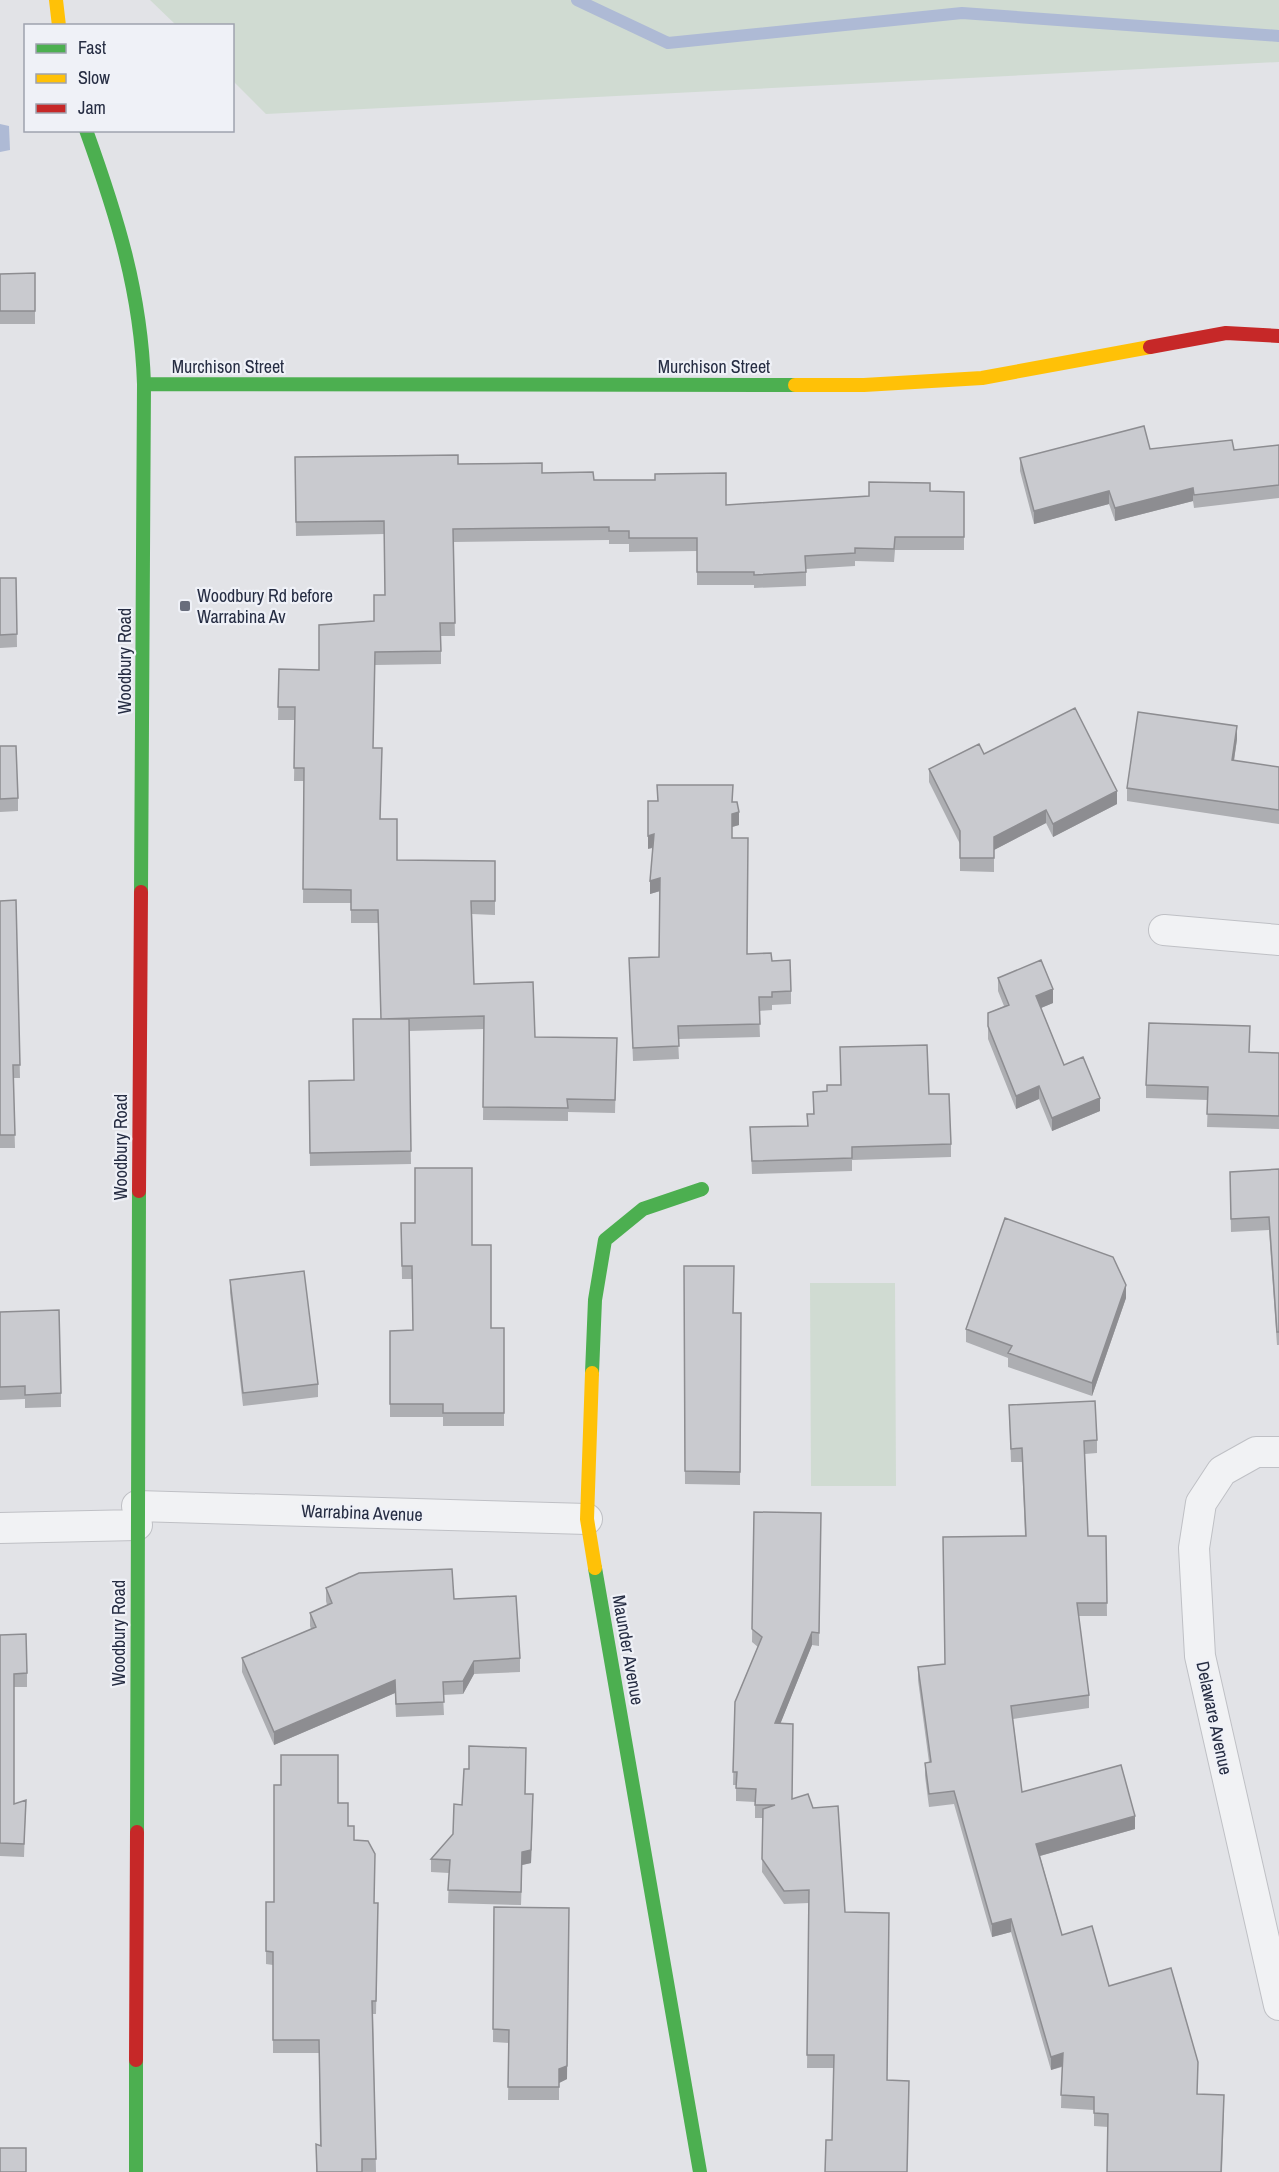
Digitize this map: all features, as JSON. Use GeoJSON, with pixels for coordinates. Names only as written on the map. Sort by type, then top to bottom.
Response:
{"type":"FeatureCollection","features":[{"type":"Feature","properties":{"kind":"street"},"geometry":{"type":"LineString","coordinates":[[56,0],[59,24]]}},
{"type":"Feature","properties":{"kind":"street","name":"Woodbury Road"},"geometry":{"type":"LineString","coordinates":[[87,132],[115,212],[132,274],[143,340],[136,2172]]}},
{"type":"Feature","properties":{"kind":"street","name":"Murchison Street"},"geometry":{"type":"LineString","coordinates":[[144,384],[864,385],[982,378],[1226,333],[1279,336]]}},
{"type":"Feature","properties":{"kind":"street"},"geometry":{"type":"LineString","coordinates":[[1164,930],[1279,940]]}},
{"type":"Feature","properties":{"kind":"street","name":"Maunder Avenue"},"geometry":{"type":"LineString","coordinates":[[700,2172],[587,1519],[595,1300],[605,1240],[643,1209],[702,1190]]}},
{"type":"Feature","properties":{"kind":"street","name":"Delaware Avenue"},"geometry":{"type":"LineString","coordinates":[[1268,1452],[1222,1471],[1201,1503],[1194,1548],[1200,1656],[1279,2005]]}},
{"type":"Feature","properties":{"kind":"street","name":"Warrabina Avenue"},"geometry":{"type":"LineString","coordinates":[[0,1528],[137,1516],[587,1519]]}},
{"type":"Feature","properties":{"kind":"shaded area"},"geometry":{"type":"Polygon","coordinates":[[[150,0],[1279,0],[1279,62],[266,114],[234,82],[234,24],[175,24],[150,0]]]}},
{"type":"Feature","properties":{"kind":"shaded area"},"geometry":{"type":"Polygon","coordinates":[[[810,1283],[895,1283],[896,1486],[811,1486],[810,1283]]]}},
{"type":"Feature","properties":{"kind":"water"},"geometry":{"type":"Polygon","coordinates":[[[0,124],[9,126],[10,150],[0,152],[0,124]]]}},
{"type":"Feature","properties":{"kind":"building"},"geometry":{"type":"Polygon","coordinates":[[[35,273],[35,311],[0,311],[0,274],[35,273]]]}},
{"type":"Feature","properties":{"kind":"building"},"geometry":{"type":"Polygon","coordinates":[[[1144,426],[1150,449],[1232,440],[1234,450],[1279,445],[1279,485],[1194,495],[1193,488],[1115,508],[1109,491],[1034,511],[1020,458],[1144,426]]]}},
{"type":"Feature","properties":{"kind":"building"},"geometry":{"type":"Polygon","coordinates":[[[458,455],[458,464],[542,463],[542,473],[593,472],[594,480],[655,480],[655,474],[726,473],[726,505],[869,496],[869,482],[930,483],[930,491],[964,492],[964,537],[895,537],[894,549],[855,548],[855,553],[805,556],[806,572],[754,575],[754,572],[697,572],[697,538],[629,538],[629,531],[609,531],[609,527],[453,529],[455,623],[440,623],[441,651],[375,652],[373,748],[382,748],[380,819],[397,819],[397,860],[495,861],[495,901],[471,901],[474,984],[533,982],[535,1037],[617,1038],[615,1100],[567,1099],[568,1108],[483,1107],[484,1016],[381,1019],[378,910],[351,910],[351,890],[303,889],[304,768],[294,768],[295,707],[278,707],[279,669],[319,670],[319,625],[374,621],[374,595],[385,595],[384,521],[296,522],[295,457],[458,455]]]}},
{"type":"Feature","properties":{"kind":"building"},"geometry":{"type":"Polygon","coordinates":[[[0,578],[16,578],[17,634],[0,635],[0,578]]]}},
{"type":"Feature","properties":{"kind":"building"},"geometry":{"type":"Polygon","coordinates":[[[1075,708],[1117,791],[1053,824],[1046,810],[994,837],[994,858],[960,858],[960,831],[929,769],[979,744],[984,754],[1075,708]]]}},
{"type":"Feature","properties":{"kind":"building"},"geometry":{"type":"Polygon","coordinates":[[[1138,712],[1237,726],[1232,760],[1279,767],[1279,810],[1127,788],[1138,712]]]}},
{"type":"Feature","properties":{"kind":"building"},"geometry":{"type":"Polygon","coordinates":[[[0,746],[16,746],[18,798],[0,799],[0,746]]]}},
{"type":"Feature","properties":{"kind":"building"},"geometry":{"type":"Polygon","coordinates":[[[657,785],[733,785],[732,802],[737,802],[739,812],[732,814],[732,838],[748,838],[747,954],[771,953],[772,961],[790,960],[791,991],[772,992],[772,997],[759,997],[760,1024],[678,1026],[679,1046],[633,1048],[629,958],[659,957],[660,878],[650,881],[654,834],[648,836],[648,801],[658,801],[657,785]]]}},
{"type":"Feature","properties":{"kind":"building"},"geometry":{"type":"Polygon","coordinates":[[[16,900],[20,1065],[13,1065],[15,1135],[0,1135],[0,901],[16,900]]]}},
{"type":"Feature","properties":{"kind":"building"},"geometry":{"type":"Polygon","coordinates":[[[1041,960],[1053,989],[1036,996],[1064,1065],[1083,1057],[1100,1098],[1052,1118],[1039,1086],[1016,1096],[988,1026],[988,1013],[1009,1005],[998,978],[1041,960]]]}},
{"type":"Feature","properties":{"kind":"building"},"geometry":{"type":"Polygon","coordinates":[[[353,1019],[409,1019],[411,1151],[310,1153],[309,1081],[354,1080],[353,1019]]]}},
{"type":"Feature","properties":{"kind":"building"},"geometry":{"type":"Polygon","coordinates":[[[1149,1023],[1250,1026],[1249,1052],[1279,1053],[1279,1116],[1207,1114],[1208,1087],[1146,1085],[1149,1023]]]}},
{"type":"Feature","properties":{"kind":"building"},"geometry":{"type":"Polygon","coordinates":[[[927,1045],[929,1094],[949,1094],[951,1144],[852,1147],[852,1158],[752,1161],[750,1127],[808,1126],[807,1114],[814,1114],[813,1092],[827,1091],[827,1085],[841,1085],[840,1047],[927,1045]]]}},
{"type":"Feature","properties":{"kind":"building"},"geometry":{"type":"Polygon","coordinates":[[[415,1168],[472,1168],[472,1245],[491,1245],[491,1328],[504,1328],[504,1413],[443,1413],[443,1404],[390,1404],[390,1331],[413,1330],[412,1266],[402,1266],[401,1223],[415,1223],[415,1168]]]}},
{"type":"Feature","properties":{"kind":"building"},"geometry":{"type":"Polygon","coordinates":[[[1279,1169],[1279,1332],[1277,1332],[1269,1217],[1231,1219],[1230,1172],[1279,1169]]]}},
{"type":"Feature","properties":{"kind":"building"},"geometry":{"type":"Polygon","coordinates":[[[1005,1218],[1113,1257],[1126,1285],[1092,1383],[1008,1353],[1012,1346],[966,1329],[1005,1218]]]}},
{"type":"Feature","properties":{"kind":"building"},"geometry":{"type":"Polygon","coordinates":[[[684,1266],[734,1266],[733,1313],[741,1313],[740,1472],[685,1471],[684,1266]]]}},
{"type":"Feature","properties":{"kind":"building"},"geometry":{"type":"Polygon","coordinates":[[[304,1271],[318,1384],[243,1393],[230,1280],[304,1271]]]}},
{"type":"Feature","properties":{"kind":"building"},"geometry":{"type":"Polygon","coordinates":[[[59,1310],[61,1393],[25,1395],[25,1386],[0,1387],[0,1312],[59,1310]]]}},
{"type":"Feature","properties":{"kind":"building"},"geometry":{"type":"Polygon","coordinates":[[[1095,1401],[1097,1440],[1084,1441],[1088,1536],[1106,1536],[1107,1603],[1077,1603],[1089,1695],[1011,1706],[1022,1792],[1121,1765],[1135,1816],[1036,1844],[1062,1935],[1092,1926],[1109,1986],[1171,1968],[1198,2062],[1197,2094],[1224,2095],[1221,2172],[1107,2172],[1108,2114],[1094,2113],[1094,2097],[1061,2095],[1063,2053],[1051,2057],[1011,1919],[992,1924],[954,1791],[929,1794],[925,1763],[931,1762],[918,1667],[945,1664],[943,1537],[1026,1536],[1022,1448],[1011,1449],[1009,1405],[1095,1401]]]}},
{"type":"Feature","properties":{"kind":"building"},"geometry":{"type":"Polygon","coordinates":[[[754,1512],[821,1513],[819,1633],[812,1632],[775,1723],[793,1724],[792,1799],[808,1794],[813,1808],[838,1806],[845,1912],[889,1913],[887,2080],[909,2081],[907,2172],[825,2172],[826,2140],[832,2140],[834,2055],[807,2055],[809,1890],[784,1891],[762,1859],[763,1809],[775,1805],[755,1805],[756,1789],[736,1788],[737,1772],[733,1772],[735,1702],[762,1637],[752,1629],[754,1512]]]}},
{"type":"Feature","properties":{"kind":"building"},"geometry":{"type":"Polygon","coordinates":[[[452,1569],[454,1599],[516,1596],[520,1658],[474,1661],[463,1681],[443,1682],[444,1702],[396,1704],[395,1680],[274,1732],[242,1658],[316,1627],[310,1613],[332,1603],[326,1588],[359,1573],[452,1569]]]}},
{"type":"Feature","properties":{"kind":"building"},"geometry":{"type":"Polygon","coordinates":[[[26,1634],[27,1673],[14,1674],[14,1804],[26,1800],[24,1844],[0,1843],[0,1635],[26,1634]]]}},
{"type":"Feature","properties":{"kind":"building"},"geometry":{"type":"Polygon","coordinates":[[[469,1746],[526,1748],[525,1794],[533,1794],[531,1850],[522,1852],[521,1892],[448,1890],[450,1860],[431,1859],[453,1834],[454,1804],[462,1805],[464,1769],[469,1769],[469,1746]]]}},
{"type":"Feature","properties":{"kind":"building"},"geometry":{"type":"Polygon","coordinates":[[[281,1755],[338,1755],[338,1803],[348,1803],[348,1826],[354,1826],[354,1840],[368,1841],[375,1854],[374,1903],[378,1903],[376,2001],[372,2001],[376,2159],[362,2159],[362,2172],[317,2172],[316,2144],[321,2146],[319,2040],[273,2040],[273,1952],[266,1951],[266,1902],[274,1902],[274,1785],[281,1785],[281,1755]]]}},
{"type":"Feature","properties":{"kind":"building"},"geometry":{"type":"Polygon","coordinates":[[[494,1907],[569,1908],[567,2066],[559,2069],[559,2087],[508,2087],[509,2030],[493,2029],[494,1907]]]}},
{"type":"Feature","properties":{"kind":"building"},"geometry":{"type":"Polygon","coordinates":[[[0,2148],[26,2148],[26,2172],[0,2172],[0,2148]]]}},
{"type":"Feature","properties":{"kind":"waterway"},"geometry":{"type":"LineString","coordinates":[[577,0],[668,43],[962,13],[1279,36]]}},
{"type":"Feature","properties":{"kind":"traffic: fast"},"geometry":{"type":"LineString","coordinates":[[87,132],[108,193],[133,286],[142,350],[144,384],[141,892]]}},
{"type":"Feature","properties":{"kind":"traffic: fast"},"geometry":{"type":"LineString","coordinates":[[144,384],[795,385]]}},
{"type":"Feature","properties":{"kind":"traffic: fast"},"geometry":{"type":"LineString","coordinates":[[592,1373],[595,1300],[605,1240],[643,1209],[702,1189]]}},
{"type":"Feature","properties":{"kind":"traffic: fast"},"geometry":{"type":"LineString","coordinates":[[137,1832],[139,1191]]}},
{"type":"Feature","properties":{"kind":"traffic: fast"},"geometry":{"type":"LineString","coordinates":[[595,1568],[700,2172]]}},
{"type":"Feature","properties":{"kind":"traffic: fast"},"geometry":{"type":"LineString","coordinates":[[136,2060],[136,2172]]}},
{"type":"Feature","properties":{"kind":"traffic: slow"},"geometry":{"type":"LineString","coordinates":[[56,0],[59,24]]}},
{"type":"Feature","properties":{"kind":"traffic: slow"},"geometry":{"type":"LineString","coordinates":[[795,385],[864,385],[982,378],[1150,347]]}},
{"type":"Feature","properties":{"kind":"traffic: slow"},"geometry":{"type":"LineString","coordinates":[[592,1373],[587,1519],[595,1568]]}},
{"type":"Feature","properties":{"kind":"traffic: jam"},"geometry":{"type":"LineString","coordinates":[[1150,347],[1226,333],[1279,336]]}},
{"type":"Feature","properties":{"kind":"traffic: jam"},"geometry":{"type":"LineString","coordinates":[[139,1191],[141,892]]}},
{"type":"Feature","properties":{"kind":"traffic: jam"},"geometry":{"type":"LineString","coordinates":[[136,2060],[137,1832]]}},
{"type":"Feature","properties":{"kind":"place","name":"Woodbury Rd before Warrabina Av"},"geometry":{"type":"Point","coordinates":[185,606]}}]}
